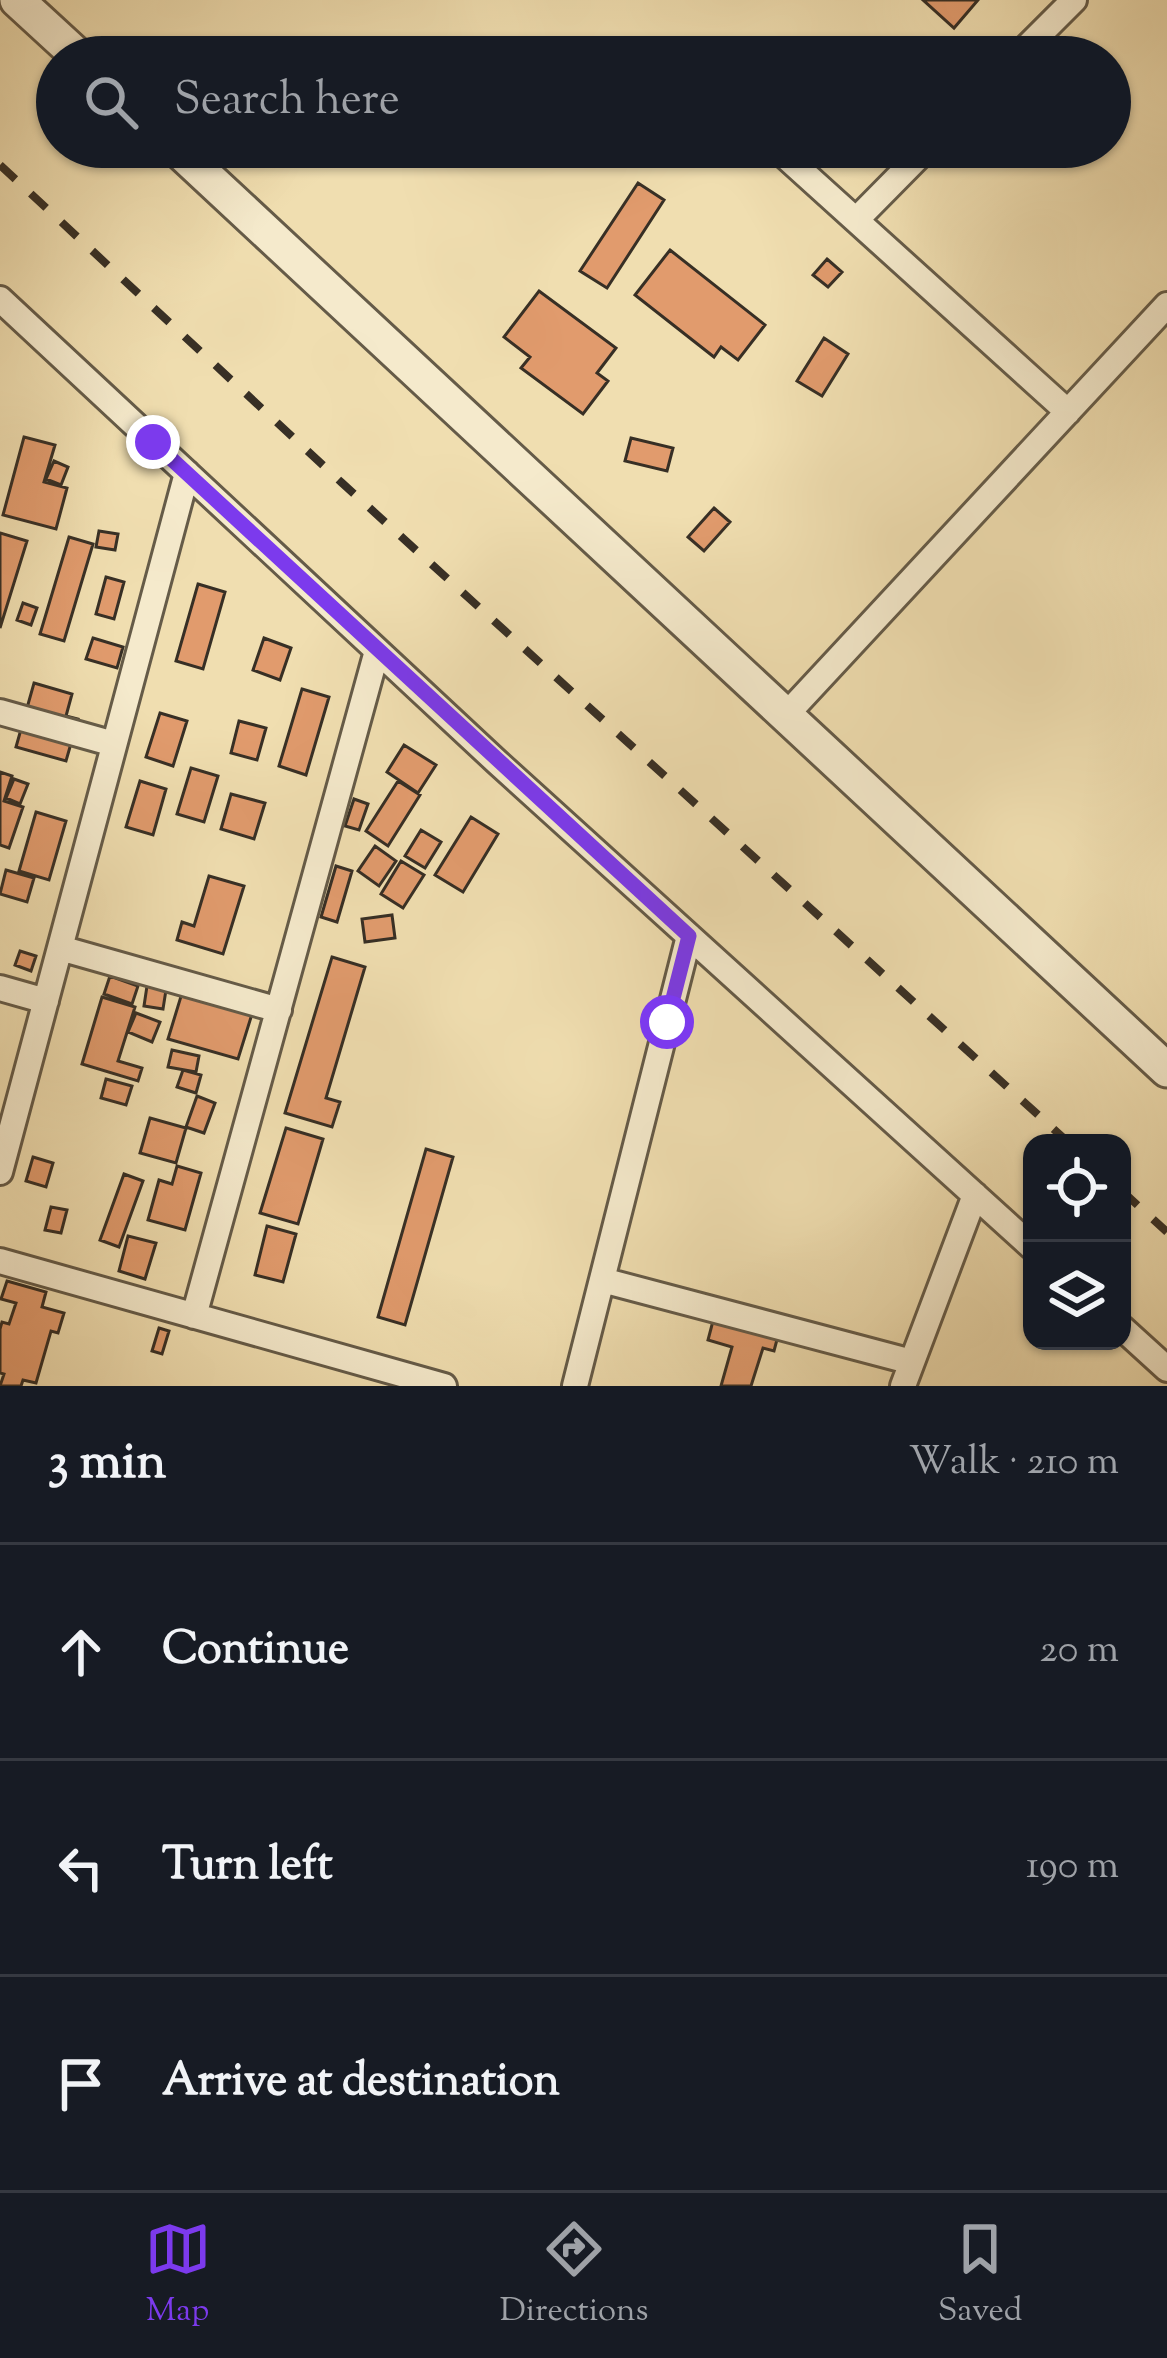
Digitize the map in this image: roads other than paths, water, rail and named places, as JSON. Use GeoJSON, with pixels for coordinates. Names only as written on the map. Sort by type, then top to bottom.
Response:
{"type":"FeatureCollection","features":[{"type":"Feature","properties":{"kind":"street"},"geometry":{"type":"LineString","coordinates":[[17,0],[56,36]]}},
{"type":"Feature","properties":{"kind":"street"},"geometry":{"type":"LineString","coordinates":[[1038,36],[1074,0]]}},
{"type":"Feature","properties":{"kind":"street"},"geometry":{"type":"LineString","coordinates":[[199,168],[1167,1070]]}},
{"type":"Feature","properties":{"kind":"street"},"geometry":{"type":"LineString","coordinates":[[798,168],[1068,412]]}},
{"type":"Feature","properties":{"kind":"street"},"geometry":{"type":"LineString","coordinates":[[856,220],[907,168]]}},
{"type":"Feature","properties":{"kind":"street"},"geometry":{"type":"LineString","coordinates":[[0,299],[377,651],[1026,1242]]}},
{"type":"Feature","properties":{"kind":"street"},"geometry":{"type":"LineString","coordinates":[[786,715],[1167,305]]}},
{"type":"Feature","properties":{"kind":"street"},"geometry":{"type":"LineString","coordinates":[[0,1172],[187,473]]}},
{"type":"Feature","properties":{"kind":"street"},"geometry":{"type":"LineString","coordinates":[[194,1316],[377,651]]}},
{"type":"Feature","properties":{"kind":"street"},"geometry":{"type":"LineString","coordinates":[[0,712],[114,744]]}},
{"type":"Feature","properties":{"kind":"street"},"geometry":{"type":"LineString","coordinates":[[575,1386],[689,936]]}},
{"type":"Feature","properties":{"kind":"street"},"geometry":{"type":"LineString","coordinates":[[60,948],[279,1010]]}},
{"type":"Feature","properties":{"kind":"street"},"geometry":{"type":"LineString","coordinates":[[0,988],[46,1001]]}},
{"type":"Feature","properties":{"kind":"street"},"geometry":{"type":"LineString","coordinates":[[602,1280],[907,1374],[975,1196]]}},
{"type":"Feature","properties":{"kind":"street"},"geometry":{"type":"LineString","coordinates":[[0,1262],[444,1386]]}},
{"type":"Feature","properties":{"kind":"street"},"geometry":{"type":"LineString","coordinates":[[1131,1336],[1167,1369]]}},
{"type":"Feature","properties":{"kind":"railway"},"geometry":{"type":"LineString","coordinates":[[0,165],[341,482],[1059,1134]]}},
{"type":"Feature","properties":{"kind":"railway"},"geometry":{"type":"LineString","coordinates":[[1131,1199],[1167,1232]]}}]}
